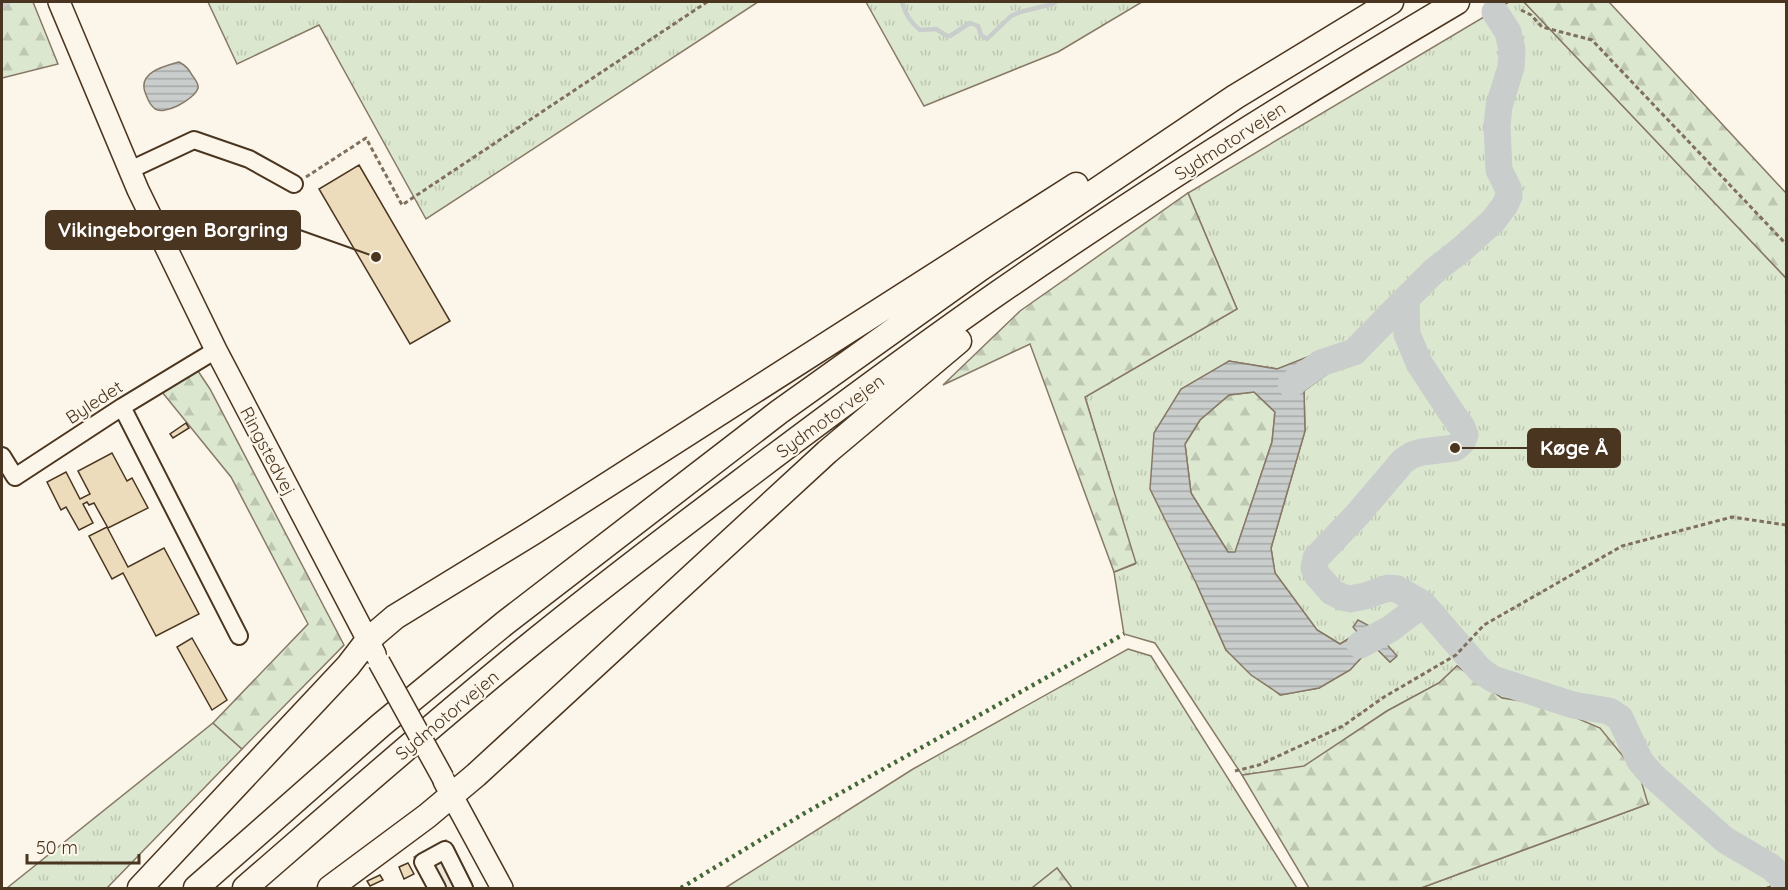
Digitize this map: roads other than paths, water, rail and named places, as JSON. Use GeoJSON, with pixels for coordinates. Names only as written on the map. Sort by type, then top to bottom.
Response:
{"type":"FeatureCollection","features":[{"type":"Feature","properties":{"kind":"highway","name":"Sydmotorvejen"},"geometry":{"type":"LineString","coordinates":[[196,888],[381,725],[505,623],[751,433],[981,268],[1235,97],[1391,2]]}},
{"type":"Feature","properties":{"kind":"highway","name":"Sydmotorvejen"},"geometry":{"type":"LineString","coordinates":[[245,888],[520,653],[649,551],[813,427],[998,294],[1235,136],[1457,2]]}},
{"type":"Feature","properties":{"kind":"highway"},"geometry":{"type":"LineString","coordinates":[[140,888],[348,666],[368,640],[395,616],[532,533],[1143,141],[1235,97]]}},
{"type":"Feature","properties":{"kind":"highway"},"geometry":{"type":"LineString","coordinates":[[330,888],[447,787],[494,759],[827,452],[945,351],[1017,297],[1202,174],[1235,136]]}},
{"type":"Feature","properties":{"kind":"main road","name":"Ringstedvej"},"geometry":{"type":"LineString","coordinates":[[59,2],[130,170],[216,350],[379,662],[502,888]]}},
{"type":"Feature","properties":{"kind":"street"},"geometry":{"type":"LineString","coordinates":[[130,170],[194,140],[249,159],[294,184]]}},
{"type":"Feature","properties":{"kind":"street","name":"Byledet"},"geometry":{"type":"LineString","coordinates":[[2,456],[15,477],[122,407],[216,350]]}},
{"type":"Feature","properties":{"kind":"street"},"geometry":{"type":"LineString","coordinates":[[122,407],[239,636]]}},
{"type":"Feature","properties":{"kind":"street"},"geometry":{"type":"LineString","coordinates":[[437,888],[423,862],[444,850],[464,888]]}},
{"type":"Feature","properties":{"kind":"waterway"},"geometry":{"type":"LineString","coordinates":[[2,6],[9,2]]}},
{"type":"Feature","properties":{"kind":"waterway"},"geometry":{"type":"LineString","coordinates":[[902,2],[909,18],[920,30],[936,29],[950,36],[970,23],[978,26],[981,35],[987,39],[1011,16],[1056,2]]}},
{"type":"Feature","properties":{"kind":"waterway"},"geometry":{"type":"LineString","coordinates":[[1495,12],[1508,32],[1512,50],[1511,67],[1499,106],[1497,126],[1499,170],[1508,188],[1509,196],[1493,221],[1434,271],[1406,299],[1407,334],[1419,363],[1465,435],[1462,442],[1455,448],[1422,452],[1403,461],[1357,515],[1316,558],[1314,568],[1332,592],[1342,597],[1350,599],[1388,588],[1397,589],[1423,604],[1480,670],[1493,679],[1573,705],[1609,711],[1620,718],[1640,761],[1652,775],[1725,840],[1771,867],[1786,881]]}},
{"type":"Feature","properties":{"kind":"waterway"},"geometry":{"type":"LineString","coordinates":[[1291,384],[1321,363],[1354,352],[1406,299]]}},
{"type":"Feature","properties":{"kind":"waterway"},"geometry":{"type":"LineString","coordinates":[[1360,645],[1390,629],[1423,604]]}},
{"type":"Feature","properties":{"kind":"place","name":"Vikingeborgen Borgring"},"geometry":{"type":"Point","coordinates":[376,257]}},
{"type":"Feature","properties":{"kind":"place","name":"Køge Å"},"geometry":{"type":"Point","coordinates":[1455,448]}}]}
